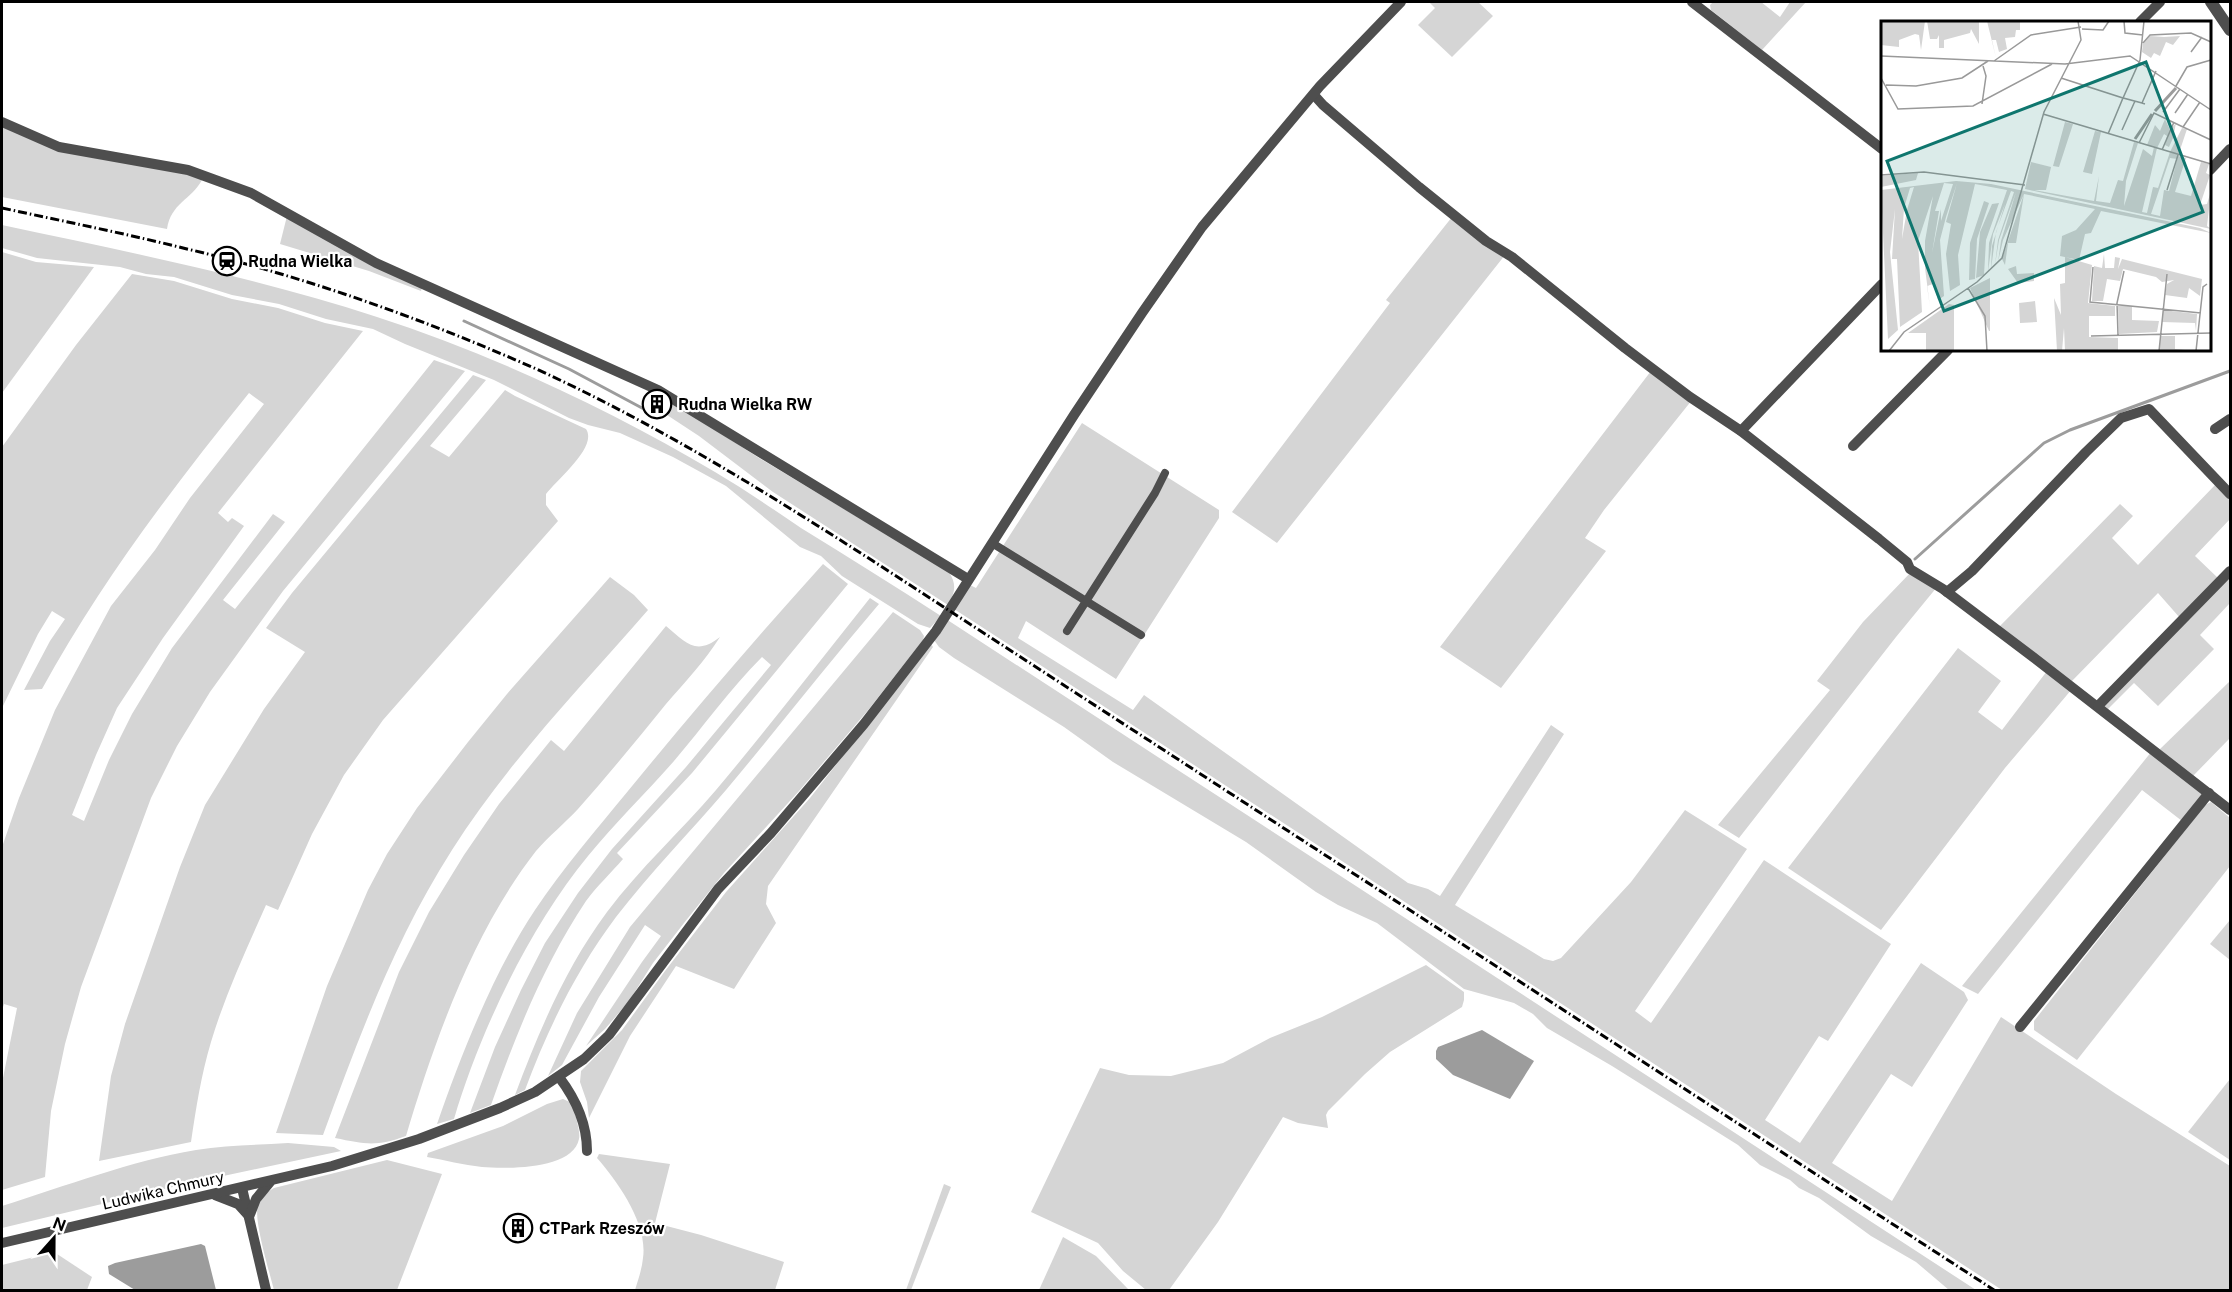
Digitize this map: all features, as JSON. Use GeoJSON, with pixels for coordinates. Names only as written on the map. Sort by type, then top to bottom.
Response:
{"type":"FeatureCollection","features":[{"type":"Feature","properties":{"kind":"street","name":"Ludwika Chmury"},"geometry":{"type":"LineString","coordinates":[[2,1243],[332,1166],[419,1139],[536,1092],[584,1059],[609,1035],[718,889],[771,833],[864,724],[936,631],[1074,415],[1177,261],[1215,211],[1314,95],[1401,2]]}},
{"type":"Feature","properties":{"kind":"street"},"geometry":{"type":"LineString","coordinates":[[1692,2],[1881,148]]}},
{"type":"Feature","properties":{"kind":"street"},"geometry":{"type":"LineString","coordinates":[[2141,21],[2160,2]]}},
{"type":"Feature","properties":{"kind":"street"},"geometry":{"type":"LineString","coordinates":[[2211,2],[2230,30]]}},
{"type":"Feature","properties":{"kind":"street"},"geometry":{"type":"LineString","coordinates":[[1314,95],[1347,126],[1486,241],[1512,257],[1690,397],[1741,430],[1907,562],[1910,569],[1922,574],[1947,592],[2209,793],[2228,803]]}},
{"type":"Feature","properties":{"kind":"street"},"geometry":{"type":"LineString","coordinates":[[2,122],[59,147],[188,170],[251,193],[376,262],[658,390],[968,579]]}},
{"type":"Feature","properties":{"kind":"street"},"geometry":{"type":"LineString","coordinates":[[2211,169],[2230,149]]}},
{"type":"Feature","properties":{"kind":"street"},"geometry":{"type":"LineString","coordinates":[[1741,430],[1881,285]]}},
{"type":"Feature","properties":{"kind":"street"},"geometry":{"type":"LineString","coordinates":[[1853,446],[1947,351]]}},
{"type":"Feature","properties":{"kind":"street"},"geometry":{"type":"LineString","coordinates":[[1947,592],[1972,571],[2121,418],[2149,409],[2230,494]]}},
{"type":"Feature","properties":{"kind":"street"},"geometry":{"type":"LineString","coordinates":[[2215,429],[2230,419]]}},
{"type":"Feature","properties":{"kind":"street"},"geometry":{"type":"LineString","coordinates":[[1067,631],[1155,493],[1165,473]]}},
{"type":"Feature","properties":{"kind":"street"},"geometry":{"type":"LineString","coordinates":[[992,543],[1141,635]]}},
{"type":"Feature","properties":{"kind":"street"},"geometry":{"type":"LineString","coordinates":[[2098,706],[2230,571]]}},
{"type":"Feature","properties":{"kind":"street"},"geometry":{"type":"LineString","coordinates":[[2020,1027],[2209,793]]}},
{"type":"Feature","properties":{"kind":"street"},"geometry":{"type":"LineString","coordinates":[[559,1077],[575,1100],[587,1151]]}},
{"type":"Feature","properties":{"kind":"street"},"geometry":{"type":"LineString","coordinates":[[249,1217],[256,1199],[272,1180]]}},
{"type":"Feature","properties":{"kind":"street"},"geometry":{"type":"LineString","coordinates":[[242,1188],[266,1290]]}},
{"type":"Feature","properties":{"kind":"street"},"geometry":{"type":"LineString","coordinates":[[213,1194],[238,1204],[249,1217]]}},
{"type":"Feature","properties":{"kind":"shaded area"},"geometry":{"type":"Polygon","coordinates":[[[1429,2],[1478,2],[1493,16],[1452,57],[1418,25],[1435,8],[1429,2]]]}},
{"type":"Feature","properties":{"kind":"shaded area"},"geometry":{"type":"Polygon","coordinates":[[[1713,2],[1761,2],[1780,17],[1790,2],[1806,2],[1762,50],[1711,10],[1710,5],[1713,2]]]}},
{"type":"Feature","properties":{"kind":"shaded area"},"geometry":{"type":"Polygon","coordinates":[[[2,124],[22,134],[180,170],[202,180],[198,187],[177,207],[169,220],[167,229],[2,197],[2,124]]]}},
{"type":"Feature","properties":{"kind":"shaded area"},"geometry":{"type":"Polygon","coordinates":[[[287,216],[422,288],[421,291],[369,271],[280,244],[287,216]]]}},
{"type":"Feature","properties":{"kind":"shaded area"},"geometry":{"type":"Polygon","coordinates":[[[1452,217],[1505,255],[1277,543],[1232,512],[1390,303],[1386,300],[1452,217]]]}},
{"type":"Feature","properties":{"kind":"shaded area"},"geometry":{"type":"Polygon","coordinates":[[[2,225],[191,266],[285,290],[377,317],[464,348],[592,405],[675,449],[737,485],[941,616],[930,628],[918,624],[842,576],[821,556],[800,547],[726,486],[673,457],[620,433],[569,418],[494,380],[373,329],[326,319],[279,304],[232,295],[174,277],[146,274],[120,267],[37,258],[2,248],[2,225]]]}},
{"type":"Feature","properties":{"kind":"shaded area"},"geometry":{"type":"Polygon","coordinates":[[[2,252],[36,262],[94,267],[2,393],[2,252]]]}},
{"type":"Feature","properties":{"kind":"shaded area"},"geometry":{"type":"Polygon","coordinates":[[[132,274],[174,281],[232,299],[278,308],[325,323],[363,331],[218,513],[228,522],[232,518],[244,526],[163,638],[117,708],[72,815],[84,821],[109,760],[132,714],[172,648],[273,514],[285,522],[223,600],[235,609],[434,360],[465,371],[283,591],[210,692],[177,746],[151,798],[81,987],[65,1044],[51,1111],[45,1177],[2,1190],[2,1083],[17,1008],[4,1004],[2,1010],[2,847],[19,798],[55,710],[111,606],[155,550],[190,498],[264,404],[249,393],[139,536],[88,611],[42,689],[24,690],[50,641],[65,619],[52,611],[38,634],[2,708],[2,447],[76,345],[132,274]]]}},
{"type":"Feature","properties":{"kind":"shaded area"},"geometry":{"type":"Polygon","coordinates":[[[1651,371],[1692,400],[1604,510],[1585,538],[1606,551],[1501,688],[1440,647],[1651,371]]]}},
{"type":"Feature","properties":{"kind":"shaded area"},"geometry":{"type":"Polygon","coordinates":[[[473,375],[486,380],[430,446],[449,457],[505,390],[586,429],[588,436],[582,454],[546,494],[546,505],[558,521],[383,720],[344,775],[312,834],[278,910],[266,905],[229,990],[211,1042],[191,1142],[99,1161],[111,1076],[125,1024],[180,867],[205,805],[264,709],[305,652],[266,628],[292,593],[473,375]]]}},
{"type":"Feature","properties":{"kind":"shaded area"},"geometry":{"type":"Polygon","coordinates":[[[673,403],[759,458],[949,572],[954,588],[948,605],[773,492],[699,436],[667,415],[673,403]]]}},
{"type":"Feature","properties":{"kind":"shaded area"},"geometry":{"type":"Polygon","coordinates":[[[1082,423],[1219,510],[1219,518],[1116,679],[1026,621],[1018,638],[1133,710],[1144,695],[1408,883],[1428,889],[1440,896],[1551,725],[1564,734],[1455,905],[1544,959],[1553,961],[1561,958],[1631,882],[1685,810],[1747,849],[1635,1011],[1651,1023],[1764,860],[1891,944],[1828,1041],[1819,1036],[1765,1120],[1800,1143],[1921,963],[1964,992],[1968,1000],[1912,1087],[1891,1074],[1832,1163],[1892,1201],[2001,1017],[2116,1094],[2230,1166],[2230,1290],[2002,1290],[954,609],[970,585],[976,588],[1082,423]]]}},
{"type":"Feature","properties":{"kind":"shaded area"},"geometry":{"type":"Polygon","coordinates":[[[2216,484],[2230,498],[2230,519],[2195,556],[2219,579],[2180,618],[2158,593],[2071,682],[1999,627],[2120,504],[2133,516],[2112,538],[2138,565],[2216,484]]]}},
{"type":"Feature","properties":{"kind":"shaded area"},"geometry":{"type":"Polygon","coordinates":[[[823,564],[848,584],[692,773],[617,853],[623,859],[586,901],[544,975],[510,1052],[491,1105],[470,1113],[495,1047],[545,943],[578,893],[612,849],[686,767],[771,665],[762,657],[674,761],[598,844],[546,914],[509,981],[493,1016],[454,1119],[437,1124],[492,986],[520,934],[546,894],[580,849],[676,733],[823,564]]]}},
{"type":"Feature","properties":{"kind":"shaded area"},"geometry":{"type":"Polygon","coordinates":[[[1912,571],[1937,587],[1739,838],[1718,825],[1830,690],[1817,681],[1863,622],[1912,571]]]}},
{"type":"Feature","properties":{"kind":"shaded area"},"geometry":{"type":"Polygon","coordinates":[[[610,577],[634,595],[648,610],[521,756],[473,818],[452,850],[396,953],[365,1025],[323,1135],[276,1133],[327,986],[368,890],[387,854],[417,808],[468,742],[610,577]]]}},
{"type":"Feature","properties":{"kind":"shaded area"},"geometry":{"type":"Polygon","coordinates":[[[2230,577],[2230,603],[2200,635],[2214,649],[2158,706],[2134,683],[2107,710],[2102,706],[2230,577]]]}},
{"type":"Feature","properties":{"kind":"shaded area"},"geometry":{"type":"Polygon","coordinates":[[[870,598],[879,604],[726,790],[616,917],[564,1000],[525,1090],[515,1095],[566,977],[607,912],[633,880],[716,790],[870,598]]]}},
{"type":"Feature","properties":{"kind":"shaded area"},"geometry":{"type":"Polygon","coordinates":[[[893,612],[920,630],[924,636],[923,640],[869,709],[799,791],[724,873],[653,963],[629,1001],[605,1029],[586,1046],[661,936],[645,925],[599,997],[562,1065],[548,1076],[577,1013],[630,927],[893,612]]]}},
{"type":"Feature","properties":{"kind":"shaded area"},"geometry":{"type":"Polygon","coordinates":[[[946,619],[1976,1290],[1949,1290],[1916,1262],[1871,1236],[1819,1198],[1760,1165],[1738,1145],[1547,1028],[1533,1014],[1514,1003],[1464,989],[1377,923],[1316,892],[1246,842],[1113,762],[1064,727],[939,647],[934,640],[946,619]]]}},
{"type":"Feature","properties":{"kind":"shaded area"},"geometry":{"type":"Polygon","coordinates":[[[666,626],[692,645],[704,646],[720,637],[701,663],[578,809],[536,851],[493,916],[443,1025],[406,1136],[386,1142],[370,1143],[335,1138],[399,972],[429,912],[464,855],[499,804],[551,740],[564,751],[666,626]]]}},
{"type":"Feature","properties":{"kind":"shaded area"},"geometry":{"type":"Polygon","coordinates":[[[931,644],[933,647],[768,886],[766,904],[776,923],[734,989],[676,966],[630,1036],[589,1118],[587,1102],[580,1082],[581,1071],[622,1030],[726,892],[810,798],[931,644]]]}},
{"type":"Feature","properties":{"kind":"shaded area"},"geometry":{"type":"Polygon","coordinates":[[[1958,648],[2001,681],[1978,712],[2002,730],[2047,671],[2072,689],[2005,768],[1881,930],[1788,868],[1958,648]]]}},
{"type":"Feature","properties":{"kind":"shaded area"},"geometry":{"type":"Polygon","coordinates":[[[2230,681],[2230,738],[2192,777],[2158,751],[2230,681]]]}},
{"type":"Feature","properties":{"kind":"shaded area"},"geometry":{"type":"Polygon","coordinates":[[[2152,751],[2203,794],[2182,821],[2142,790],[1978,994],[1962,986],[2152,751]]]}},
{"type":"Feature","properties":{"kind":"shaded area"},"geometry":{"type":"Polygon","coordinates":[[[2211,802],[2230,818],[2230,866],[2077,1060],[2034,1030],[2034,1021],[2205,805],[2211,802]]]}},
{"type":"Feature","properties":{"kind":"shaded area"},"geometry":{"type":"Polygon","coordinates":[[[2230,920],[2230,960],[2210,944],[2230,920]]]}},
{"type":"Feature","properties":{"kind":"shaded area"},"geometry":{"type":"Polygon","coordinates":[[[1426,965],[1464,992],[1462,1007],[1390,1052],[1365,1074],[1328,1111],[1326,1115],[1328,1128],[1298,1123],[1283,1117],[1218,1222],[1169,1290],[1146,1290],[1123,1271],[1098,1243],[1031,1212],[1100,1068],[1129,1075],[1171,1076],[1223,1063],[1270,1038],[1322,1017],[1426,965]]]}},
{"type":"Feature","properties":{"kind":"shaded area"},"geometry":{"type":"Polygon","coordinates":[[[1482,1030],[1534,1061],[1510,1099],[1453,1075],[1436,1059],[1438,1047],[1482,1030]]]}},
{"type":"Feature","properties":{"kind":"shaded area"},"geometry":{"type":"Polygon","coordinates":[[[2230,1079],[2230,1160],[2188,1132],[2230,1079]]]}},
{"type":"Feature","properties":{"kind":"shaded area"},"geometry":{"type":"Polygon","coordinates":[[[563,1099],[572,1103],[579,1136],[574,1149],[565,1157],[537,1165],[493,1168],[427,1157],[428,1153],[503,1126],[547,1104],[563,1099]]]}},
{"type":"Feature","properties":{"kind":"shaded area"},"geometry":{"type":"Polygon","coordinates":[[[288,1143],[334,1147],[341,1151],[181,1185],[2,1228],[2,1206],[122,1167],[196,1150],[288,1143]]]}},
{"type":"Feature","properties":{"kind":"shaded area"},"geometry":{"type":"Polygon","coordinates":[[[599,1154],[670,1164],[655,1223],[701,1235],[784,1262],[775,1290],[635,1290],[643,1258],[641,1231],[630,1204],[597,1158],[599,1154]]]}},
{"type":"Feature","properties":{"kind":"shaded area"},"geometry":{"type":"Polygon","coordinates":[[[387,1160],[442,1174],[397,1290],[274,1290],[258,1222],[258,1205],[263,1197],[274,1188],[387,1160]]]}},
{"type":"Feature","properties":{"kind":"shaded area"},"geometry":{"type":"Polygon","coordinates":[[[944,1184],[951,1187],[911,1290],[906,1290],[944,1184]]]}},
{"type":"Feature","properties":{"kind":"shaded area"},"geometry":{"type":"Polygon","coordinates":[[[1063,1237],[1096,1256],[1129,1290],[1039,1290],[1063,1237]]]}},
{"type":"Feature","properties":{"kind":"shaded area"},"geometry":{"type":"Polygon","coordinates":[[[201,1244],[205,1246],[216,1290],[135,1290],[109,1274],[108,1266],[115,1263],[201,1244]]]}},
{"type":"Feature","properties":{"kind":"shaded area"},"geometry":{"type":"Polygon","coordinates":[[[54,1252],[92,1277],[87,1290],[2,1290],[2,1265],[54,1252]]]}},
{"type":"Feature","properties":{"kind":"waterway"},"geometry":{"type":"LineString","coordinates":[[464,321],[569,369],[642,408]]}},
{"type":"Feature","properties":{"kind":"waterway"},"geometry":{"type":"LineString","coordinates":[[1915,559],[2044,443],[2070,430],[2230,371]]}},
{"type":"Feature","properties":{"kind":"railway"},"geometry":{"type":"LineString","coordinates":[[2,208],[138,237],[228,259],[317,285],[405,315],[534,368],[665,434],[749,483],[873,561],[1994,1290]]}},
{"type":"Feature","properties":{"kind":"place","name":"Rudna Wielka"},"geometry":{"type":"Point","coordinates":[227,261]}},
{"type":"Feature","properties":{"kind":"place","name":"Rudna Wielka RW"},"geometry":{"type":"Point","coordinates":[657,404]}},
{"type":"Feature","properties":{"kind":"place","name":"CTPark Rzeszów"},"geometry":{"type":"Point","coordinates":[518,1228]}}]}
